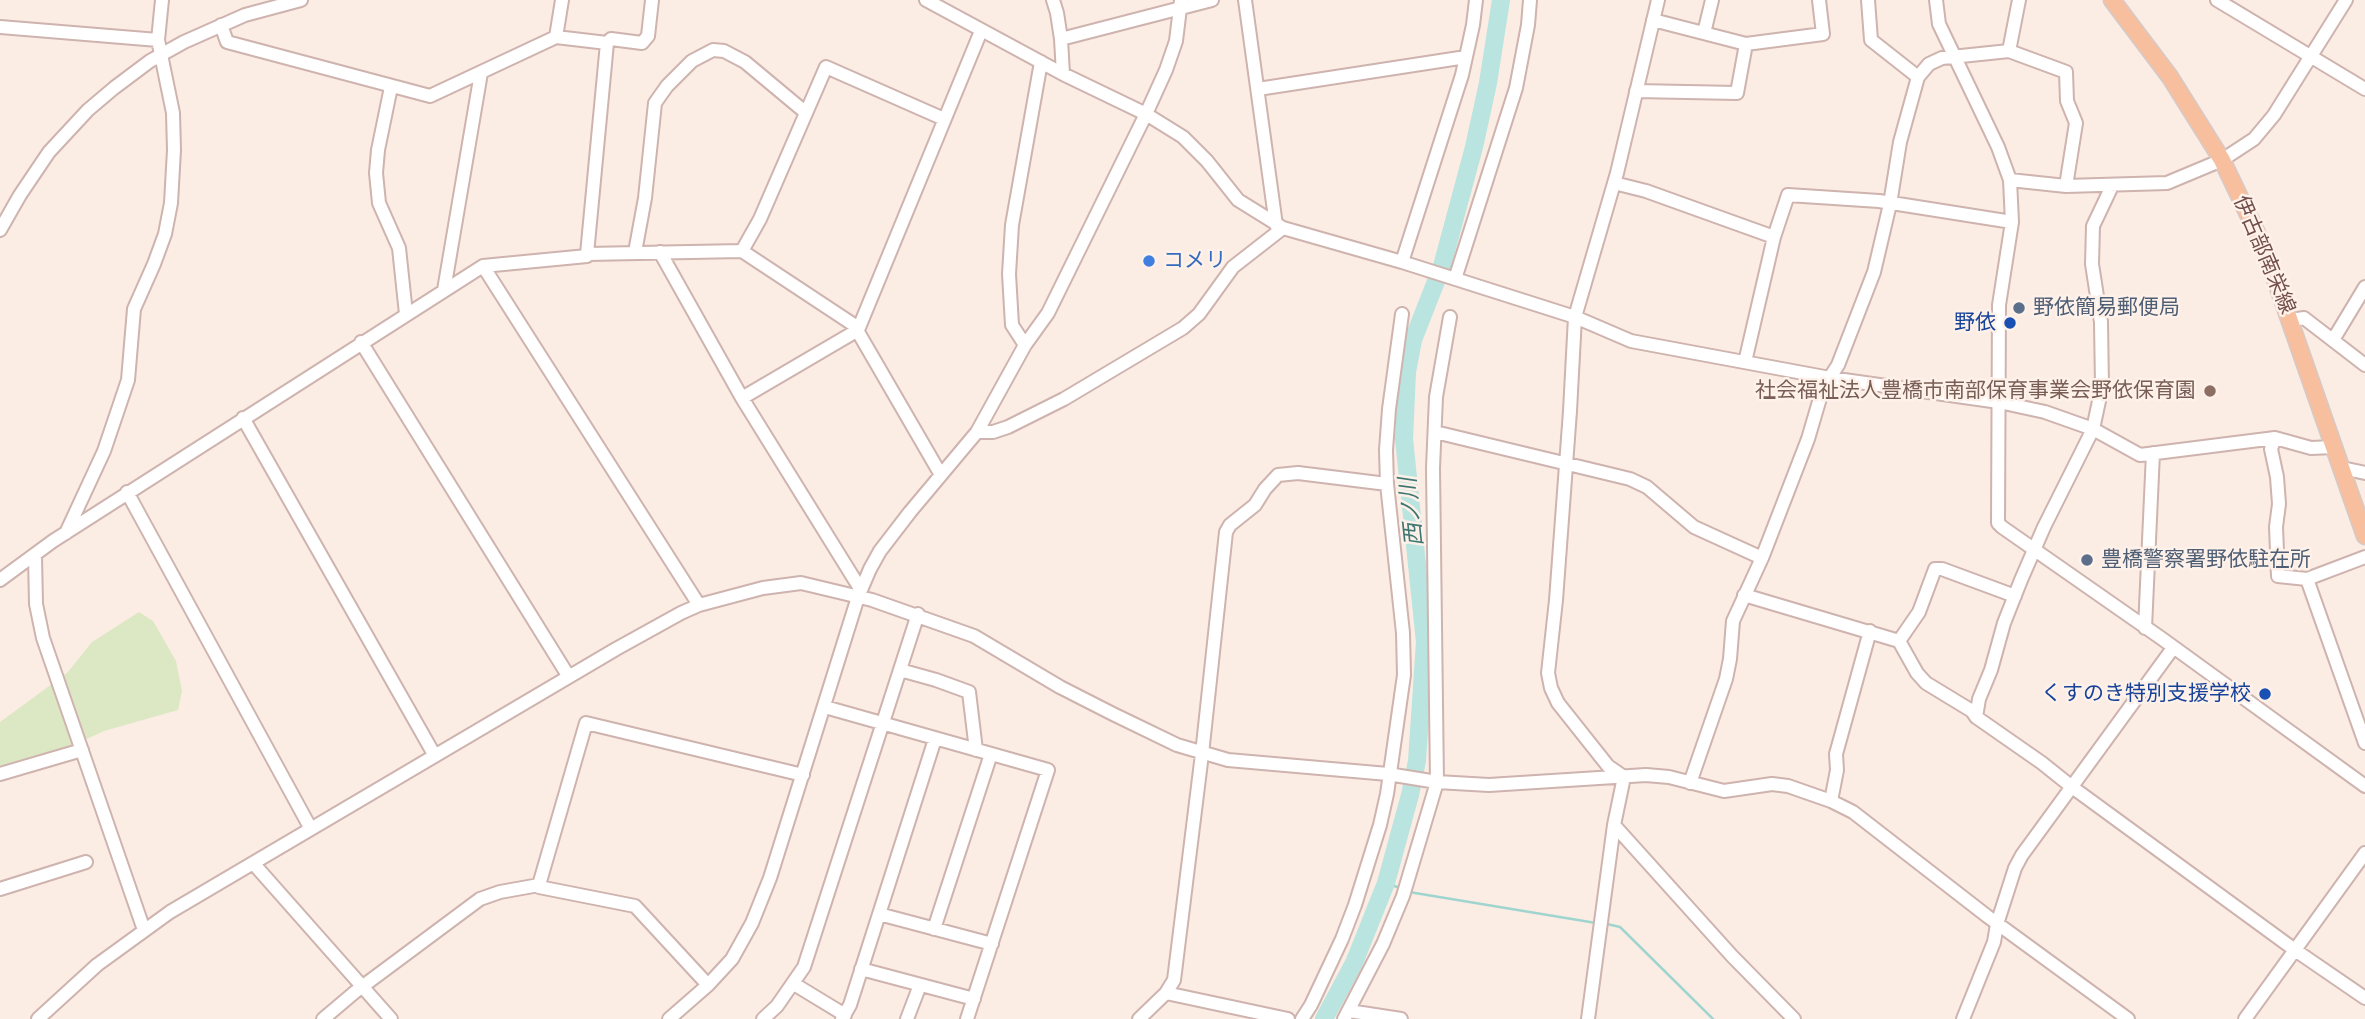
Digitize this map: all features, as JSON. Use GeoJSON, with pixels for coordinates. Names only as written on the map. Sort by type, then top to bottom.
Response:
{"type":"FeatureCollection","features":[{"type":"Feature","properties":{"kind":"main road","name":"伊古部南栄線"},"geometry":{"type":"LineString","coordinates":[[2120,4],[2222,160],[2265,250],[2365,536]]}},
{"type":"Feature","properties":{"kind":"street"},"geometry":{"type":"LineString","coordinates":[[66,533],[104,451],[128,380],[134,309],[165,234],[171,203],[173,113],[158,40],[162,0]]}},
{"type":"Feature","properties":{"kind":"street"},"geometry":{"type":"LineString","coordinates":[[0,230],[33,174],[67,131],[114,88],[160,55],[221,24],[301,0]]}},
{"type":"Feature","properties":{"kind":"street"},"geometry":{"type":"LineString","coordinates":[[556,37],[562,0]]}},
{"type":"Feature","properties":{"kind":"street"},"geometry":{"type":"LineString","coordinates":[[587,254],[607,43],[611,39],[638,43],[646,40],[652,0]]}},
{"type":"Feature","properties":{"kind":"street"},"geometry":{"type":"LineString","coordinates":[[926,0],[1063,74],[1146,114],[1183,137],[1207,161],[1238,200],[1280,226],[1575,317],[1631,341],[1830,378],[1999,402],[2045,412],[2093,429],[2140,455],[2275,438],[2311,448],[2334,447]]}},
{"type":"Feature","properties":{"kind":"street"},"geometry":{"type":"LineString","coordinates":[[1053,0],[1061,39],[1063,74]]}},
{"type":"Feature","properties":{"kind":"street"},"geometry":{"type":"LineString","coordinates":[[1061,39],[1180,4],[1212,0]]}},
{"type":"Feature","properties":{"kind":"street"},"geometry":{"type":"LineString","coordinates":[[1245,0],[1280,226]]}},
{"type":"Feature","properties":{"kind":"street"},"geometry":{"type":"LineString","coordinates":[[1402,262],[1466,57],[1476,0]]}},
{"type":"Feature","properties":{"kind":"street"},"geometry":{"type":"LineString","coordinates":[[1455,279],[1516,88],[1530,0]]}},
{"type":"Feature","properties":{"kind":"street"},"geometry":{"type":"LineString","coordinates":[[1624,777],[1608,766],[1558,703],[1548,673],[1566,465],[1575,317],[1614,183],[1658,0]]}},
{"type":"Feature","properties":{"kind":"street"},"geometry":{"type":"LineString","coordinates":[[1704,33],[1712,0]]}},
{"type":"Feature","properties":{"kind":"street"},"geometry":{"type":"LineString","coordinates":[[1653,20],[1746,44],[1823,34],[1819,0]]}},
{"type":"Feature","properties":{"kind":"street"},"geometry":{"type":"LineString","coordinates":[[1868,0],[1871,40],[1918,77]]}},
{"type":"Feature","properties":{"kind":"street"},"geometry":{"type":"LineString","coordinates":[[1936,0],[1939,24],[1998,147],[2010,180],[2012,222],[1999,304],[1998,523],[2365,786]]}},
{"type":"Feature","properties":{"kind":"street"},"geometry":{"type":"LineString","coordinates":[[2009,51],[2019,0]]}},
{"type":"Feature","properties":{"kind":"street"},"geometry":{"type":"LineString","coordinates":[[2217,0],[2365,89]]}},
{"type":"Feature","properties":{"kind":"street"},"geometry":{"type":"LineString","coordinates":[[2010,180],[2066,186],[2167,183],[2222,160],[2254,139],[2274,115],[2346,0]]}},
{"type":"Feature","properties":{"kind":"street"},"geometry":{"type":"LineString","coordinates":[[669,1019],[732,960],[752,923],[770,878],[859,593],[880,551],[977,432],[1026,345],[1048,313],[1146,114],[1176,41],[1180,4]]}},
{"type":"Feature","properties":{"kind":"street"},"geometry":{"type":"LineString","coordinates":[[221,24],[227,42],[430,96],[556,37],[607,43]]}},
{"type":"Feature","properties":{"kind":"street"},"geometry":{"type":"LineString","coordinates":[[0,27],[158,40]]}},
{"type":"Feature","properties":{"kind":"street"},"geometry":{"type":"LineString","coordinates":[[742,398],[858,330],[981,30]]}},
{"type":"Feature","properties":{"kind":"street"},"geometry":{"type":"LineString","coordinates":[[1636,91],[1737,93],[1746,44]]}},
{"type":"Feature","properties":{"kind":"street"},"geometry":{"type":"LineString","coordinates":[[635,252],[645,198],[655,103],[667,86],[692,61],[713,50],[724,51],[745,62],[805,112]]}},
{"type":"Feature","properties":{"kind":"street"},"geometry":{"type":"LineString","coordinates":[[1690,783],[1726,679],[1732,621],[1762,558],[1808,439],[1823,388],[1838,365],[1874,272],[1890,204],[1900,142],[1918,77],[1929,64],[1942,58],[2009,51],[2066,72],[2067,101],[2076,123],[2066,186]]}},
{"type":"Feature","properties":{"kind":"street"},"geometry":{"type":"LineString","coordinates":[[1258,89],[1466,57]]}},
{"type":"Feature","properties":{"kind":"street"},"geometry":{"type":"LineString","coordinates":[[1026,345],[1012,325],[1009,274],[1012,225],[1041,62]]}},
{"type":"Feature","properties":{"kind":"street"},"geometry":{"type":"LineString","coordinates":[[742,251],[760,219],[827,66],[944,119]]}},
{"type":"Feature","properties":{"kind":"street"},"geometry":{"type":"LineString","coordinates":[[444,290],[481,74]]}},
{"type":"Feature","properties":{"kind":"street"},"geometry":{"type":"LineString","coordinates":[[391,87],[376,173],[379,202],[399,248],[406,314]]}},
{"type":"Feature","properties":{"kind":"street"},"geometry":{"type":"LineString","coordinates":[[1614,183],[1646,191],[1774,237]]}},
{"type":"Feature","properties":{"kind":"street"},"geometry":{"type":"LineString","coordinates":[[1976,717],[1979,699],[1991,670],[2004,623],[2034,550],[2093,429],[2102,387],[2101,323],[2092,264],[2092,226],[2112,186]]}},
{"type":"Feature","properties":{"kind":"street"},"geometry":{"type":"LineString","coordinates":[[1745,362],[1774,237],[1788,195],[1890,204],[2012,222]]}},
{"type":"Feature","properties":{"kind":"street"},"geometry":{"type":"LineString","coordinates":[[977,432],[993,432],[1008,427],[1064,399],[1183,328],[1199,314],[1233,267],[1280,226]]}},
{"type":"Feature","properties":{"kind":"street"},"geometry":{"type":"LineString","coordinates":[[0,580],[127,492],[483,266],[587,254],[742,251],[854,325],[941,475]]}},
{"type":"Feature","properties":{"kind":"street"},"geometry":{"type":"LineString","coordinates":[[660,252],[742,398],[859,593]]}},
{"type":"Feature","properties":{"kind":"street"},"geometry":{"type":"LineString","coordinates":[[483,266],[699,605]]}},
{"type":"Feature","properties":{"kind":"street"},"geometry":{"type":"LineString","coordinates":[[2333,340],[2365,287]]}},
{"type":"Feature","properties":{"kind":"street"},"geometry":{"type":"LineString","coordinates":[[1302,1019],[1342,939],[1380,825],[1404,675],[1403,633],[1387,484],[1387,426],[1402,314]]}},
{"type":"Feature","properties":{"kind":"street"},"geometry":{"type":"LineString","coordinates":[[1401,1019],[1346,1015],[1383,944],[1405,891],[1437,782],[1433,468],[1436,397],[1450,317]]}},
{"type":"Feature","properties":{"kind":"street"},"geometry":{"type":"LineString","coordinates":[[2291,320],[2304,318],[2365,365]]}},
{"type":"Feature","properties":{"kind":"street"},"geometry":{"type":"LineString","coordinates":[[361,342],[569,677]]}},
{"type":"Feature","properties":{"kind":"street"},"geometry":{"type":"LineString","coordinates":[[243,418],[435,756]]}},
{"type":"Feature","properties":{"kind":"street"},"geometry":{"type":"LineString","coordinates":[[1435,432],[1630,479],[1647,488],[1694,527],[1762,558]]}},
{"type":"Feature","properties":{"kind":"street"},"geometry":{"type":"LineString","coordinates":[[2275,438],[2271,449],[2277,477],[2278,576],[2306,579],[2365,557]]}},
{"type":"Feature","properties":{"kind":"street"},"geometry":{"type":"LineString","coordinates":[[2145,628],[2153,453]]}},
{"type":"Feature","properties":{"kind":"street"},"geometry":{"type":"LineString","coordinates":[[2342,468],[2365,473]]}},
{"type":"Feature","properties":{"kind":"street"},"geometry":{"type":"LineString","coordinates":[[1139,1019],[1166,993],[1174,980],[1226,532],[1230,525],[1255,505],[1278,475],[1298,473],[1387,484]]}},
{"type":"Feature","properties":{"kind":"street"},"geometry":{"type":"LineString","coordinates":[[127,492],[311,829]]}},
{"type":"Feature","properties":{"kind":"street"},"geometry":{"type":"LineString","coordinates":[[35,556],[36,604],[43,638],[144,930]]}},
{"type":"Feature","properties":{"kind":"street"},"geometry":{"type":"LineString","coordinates":[[1899,641],[1919,612],[1935,569],[1942,569],[2015,596]]}},
{"type":"Feature","properties":{"kind":"street"},"geometry":{"type":"LineString","coordinates":[[2306,579],[2365,743]]}},
{"type":"Feature","properties":{"kind":"street"},"geometry":{"type":"LineString","coordinates":[[38,1019],[97,965],[170,912],[569,677],[699,605],[763,588],[801,583],[859,593],[987,642],[1060,687],[1177,745],[1228,760],[1489,785],[1646,775],[1669,776],[1724,791],[1780,785],[1831,801],[1853,813],[1997,924],[2128,1019]]}},
{"type":"Feature","properties":{"kind":"street"},"geometry":{"type":"LineString","coordinates":[[1744,595],[1899,641],[1917,673],[1926,683],[1972,711],[1976,717],[2042,763],[2071,787],[2365,998]]}},
{"type":"Feature","properties":{"kind":"street"},"geometry":{"type":"LineString","coordinates":[[763,1019],[777,1006],[804,967],[918,614]]}},
{"type":"Feature","properties":{"kind":"street"},"geometry":{"type":"LineString","coordinates":[[1831,801],[1837,770],[1836,754],[1870,631]]}},
{"type":"Feature","properties":{"kind":"street"},"geometry":{"type":"LineString","coordinates":[[1963,1019],[1994,943],[1997,924],[2015,868],[2022,855],[2174,648]]}},
{"type":"Feature","properties":{"kind":"street"},"geometry":{"type":"LineString","coordinates":[[900,670],[969,692],[976,750]]}},
{"type":"Feature","properties":{"kind":"street"},"geometry":{"type":"LineString","coordinates":[[825,708],[1048,770],[967,1019]]}},
{"type":"Feature","properties":{"kind":"street"},"geometry":{"type":"LineString","coordinates":[[539,885],[586,723],[803,775]]}},
{"type":"Feature","properties":{"kind":"street"},"geometry":{"type":"LineString","coordinates":[[794,984],[843,1017],[935,739]]}},
{"type":"Feature","properties":{"kind":"street"},"geometry":{"type":"LineString","coordinates":[[0,774],[82,750]]}},
{"type":"Feature","properties":{"kind":"street"},"geometry":{"type":"LineString","coordinates":[[934,929],[991,754]]}},
{"type":"Feature","properties":{"kind":"street"},"geometry":{"type":"LineString","coordinates":[[2349,775],[2365,776]]}},
{"type":"Feature","properties":{"kind":"street"},"geometry":{"type":"LineString","coordinates":[[1588,1019],[1614,825],[1624,777]]}},
{"type":"Feature","properties":{"kind":"street"},"geometry":{"type":"LineString","coordinates":[[1614,825],[1732,956],[1794,1019]]}},
{"type":"Feature","properties":{"kind":"street"},"geometry":{"type":"LineString","coordinates":[[2245,1019],[2365,853]]}},
{"type":"Feature","properties":{"kind":"street"},"geometry":{"type":"LineString","coordinates":[[0,889],[86,862]]}},
{"type":"Feature","properties":{"kind":"street"},"geometry":{"type":"LineString","coordinates":[[253,863],[391,1019]]}},
{"type":"Feature","properties":{"kind":"street"},"geometry":{"type":"LineString","coordinates":[[323,1019],[480,899],[539,885],[635,906],[708,985]]}},
{"type":"Feature","properties":{"kind":"street"},"geometry":{"type":"LineString","coordinates":[[879,914],[992,944]]}},
{"type":"Feature","properties":{"kind":"street"},"geometry":{"type":"LineString","coordinates":[[861,969],[974,999]]}},
{"type":"Feature","properties":{"kind":"street"},"geometry":{"type":"LineString","coordinates":[[907,1019],[920,985]]}},
{"type":"Feature","properties":{"kind":"street"},"geometry":{"type":"LineString","coordinates":[[1166,993],[1288,1019]]}},
{"type":"Feature","properties":{"kind":"green space"},"geometry":{"type":"Polygon","coordinates":[[[139,612],[153,621],[176,661],[182,691],[178,710],[104,731],[0,779],[0,722],[67,673],[92,642],[139,612]]]}},
{"type":"Feature","properties":{"kind":"waterway","name":"西ノ川"},"geometry":{"type":"LineString","coordinates":[[1324,1019],[1354,963],[1386,883],[1417,761],[1425,642],[1404,439],[1407,372],[1413,340],[1442,266],[1474,147],[1488,83],[1501,0]]}},
{"type":"Feature","properties":{"kind":"waterway"},"geometry":{"type":"LineString","coordinates":[[1386,883],[1400,888]]}},
{"type":"Feature","properties":{"kind":"waterway"},"geometry":{"type":"LineString","coordinates":[[1409,892],[1596,923]]}},
{"type":"Feature","properties":{"kind":"waterway"},"geometry":{"type":"LineString","coordinates":[[1607,924],[1620,927],[1713,1019]]}},
{"type":"Feature","properties":{"kind":"place","name":"コメリ"},"geometry":{"type":"Point","coordinates":[1149,261]}},
{"type":"Feature","properties":{"kind":"place","name":"野依簡易郵便局"},"geometry":{"type":"Point","coordinates":[2019,308]}},
{"type":"Feature","properties":{"kind":"place","name":"野依"},"geometry":{"type":"Point","coordinates":[2010,323]}},
{"type":"Feature","properties":{"kind":"place","name":"社会福祉法人豊橋市南部保育事業会野依保育園"},"geometry":{"type":"Point","coordinates":[2210,391]}},
{"type":"Feature","properties":{"kind":"place","name":"豊橋警察署野依駐在所"},"geometry":{"type":"Point","coordinates":[2087,560]}},
{"type":"Feature","properties":{"kind":"place","name":"くすのき特別支援学校"},"geometry":{"type":"Point","coordinates":[2265,694]}}]}
